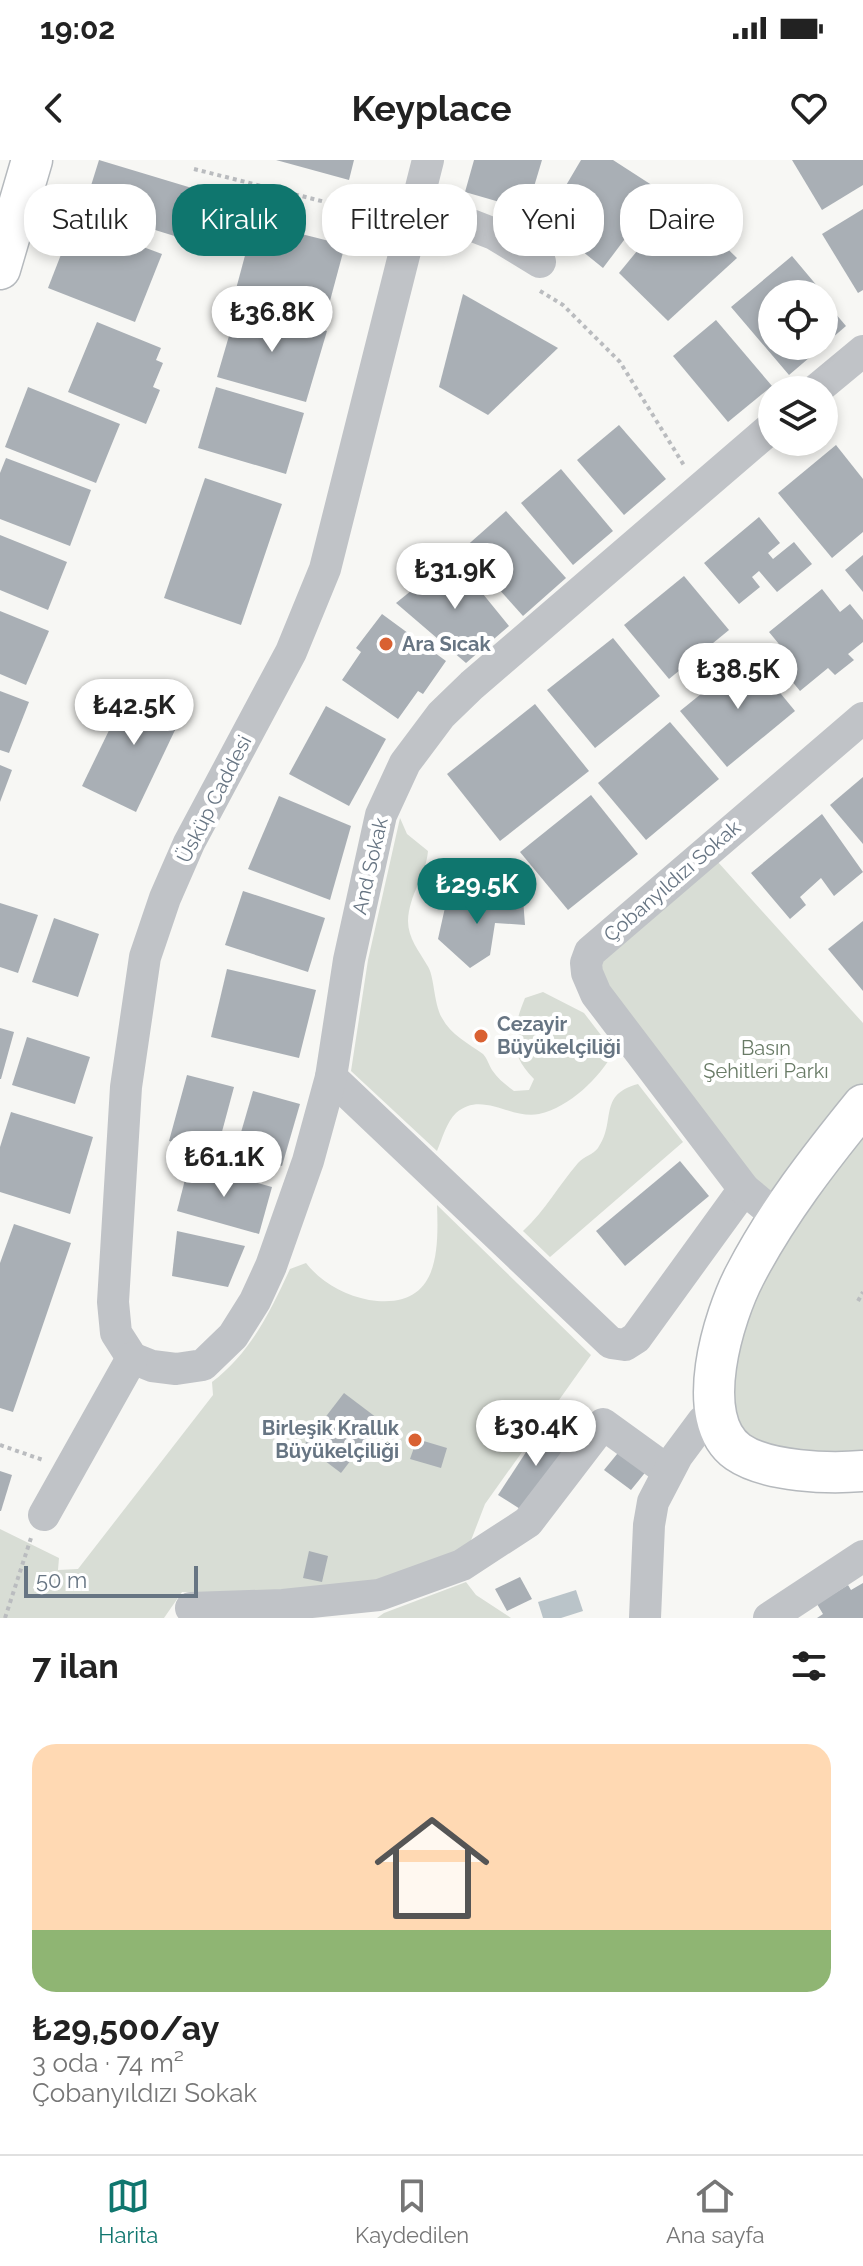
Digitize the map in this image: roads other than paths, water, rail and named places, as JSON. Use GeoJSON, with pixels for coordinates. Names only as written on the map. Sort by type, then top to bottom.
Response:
{"type":"FeatureCollection","features":[{"type":"Feature","properties":{"kind":"main road"},"geometry":{"type":"LineString","coordinates":[[0,269],[32,160]]}},
{"type":"Feature","properties":{"kind":"main road"},"geometry":{"type":"LineString","coordinates":[[863,1105],[821,1157],[744,1276],[727,1320],[713,1393],[715,1414],[723,1433],[736,1450],[756,1461],[811,1470],[863,1471]]}},
{"type":"Feature","properties":{"kind":"street","name":"Üsküp Caddesi"},"geometry":{"type":"LineString","coordinates":[[422,184],[428,160]]}},
{"type":"Feature","properties":{"kind":"street"},"geometry":{"type":"LineString","coordinates":[[477,230],[494,234],[538,275]]}},
{"type":"Feature","properties":{"kind":"street","name":"Üsküp Caddesi"},"geometry":{"type":"LineString","coordinates":[[132,1358],[116,1333],[113,1302],[126,1087],[145,957],[165,898],[189,843],[291,652],[325,569],[403,256]]}},
{"type":"Feature","properties":{"kind":"street"},"geometry":{"type":"LineString","coordinates":[[833,376],[863,351]]}},
{"type":"Feature","properties":{"kind":"street","name":"And Sokak"},"geometry":{"type":"LineString","coordinates":[[132,1358],[152,1366],[176,1369],[203,1365],[233,1336],[255,1301],[271,1266],[308,1161],[331,1077],[349,960],[381,815],[405,763],[441,715],[472,685],[758,439]]}},
{"type":"Feature","properties":{"kind":"street","name":"Çobanyıldızı Sokak"},"geometry":{"type":"LineString","coordinates":[[779,1218],[744,1189],[596,994],[586,963],[590,952],[863,718]]}},
{"type":"Feature","properties":{"kind":"street"},"geometry":{"type":"LineString","coordinates":[[331,1077],[611,1343],[625,1345],[636,1338],[744,1189]]}},
{"type":"Feature","properties":{"kind":"street"},"geometry":{"type":"LineString","coordinates":[[44,1515],[132,1358]]}},
{"type":"Feature","properties":{"kind":"street"},"geometry":{"type":"LineString","coordinates":[[645,1618],[649,1525],[653,1502],[668,1471],[703,1421],[715,1414]]}},
{"type":"Feature","properties":{"kind":"street"},"geometry":{"type":"LineString","coordinates":[[191,1608],[283,1605],[379,1595],[462,1565],[528,1522],[603,1424],[668,1471]]}},
{"type":"Feature","properties":{"kind":"street"},"geometry":{"type":"LineString","coordinates":[[769,1618],[863,1556]]}},
{"type":"Feature","properties":{"kind":"place","name":"Ara Sıcak"},"geometry":{"type":"Point","coordinates":[386,644]}},
{"type":"Feature","properties":{"kind":"place","name":"Cezayir Büyükelçiliği"},"geometry":{"type":"Point","coordinates":[481,1036]}},
{"type":"Feature","properties":{"kind":"place","name":"Birleşik Krallık Büyükelçiliği"},"geometry":{"type":"Point","coordinates":[415,1440]}},
{"type":"Feature","properties":{"kind":"park label","name":"Basın Şehitleri Parkı"},"geometry":{"type":"Point","coordinates":[766,1060]}}]}
